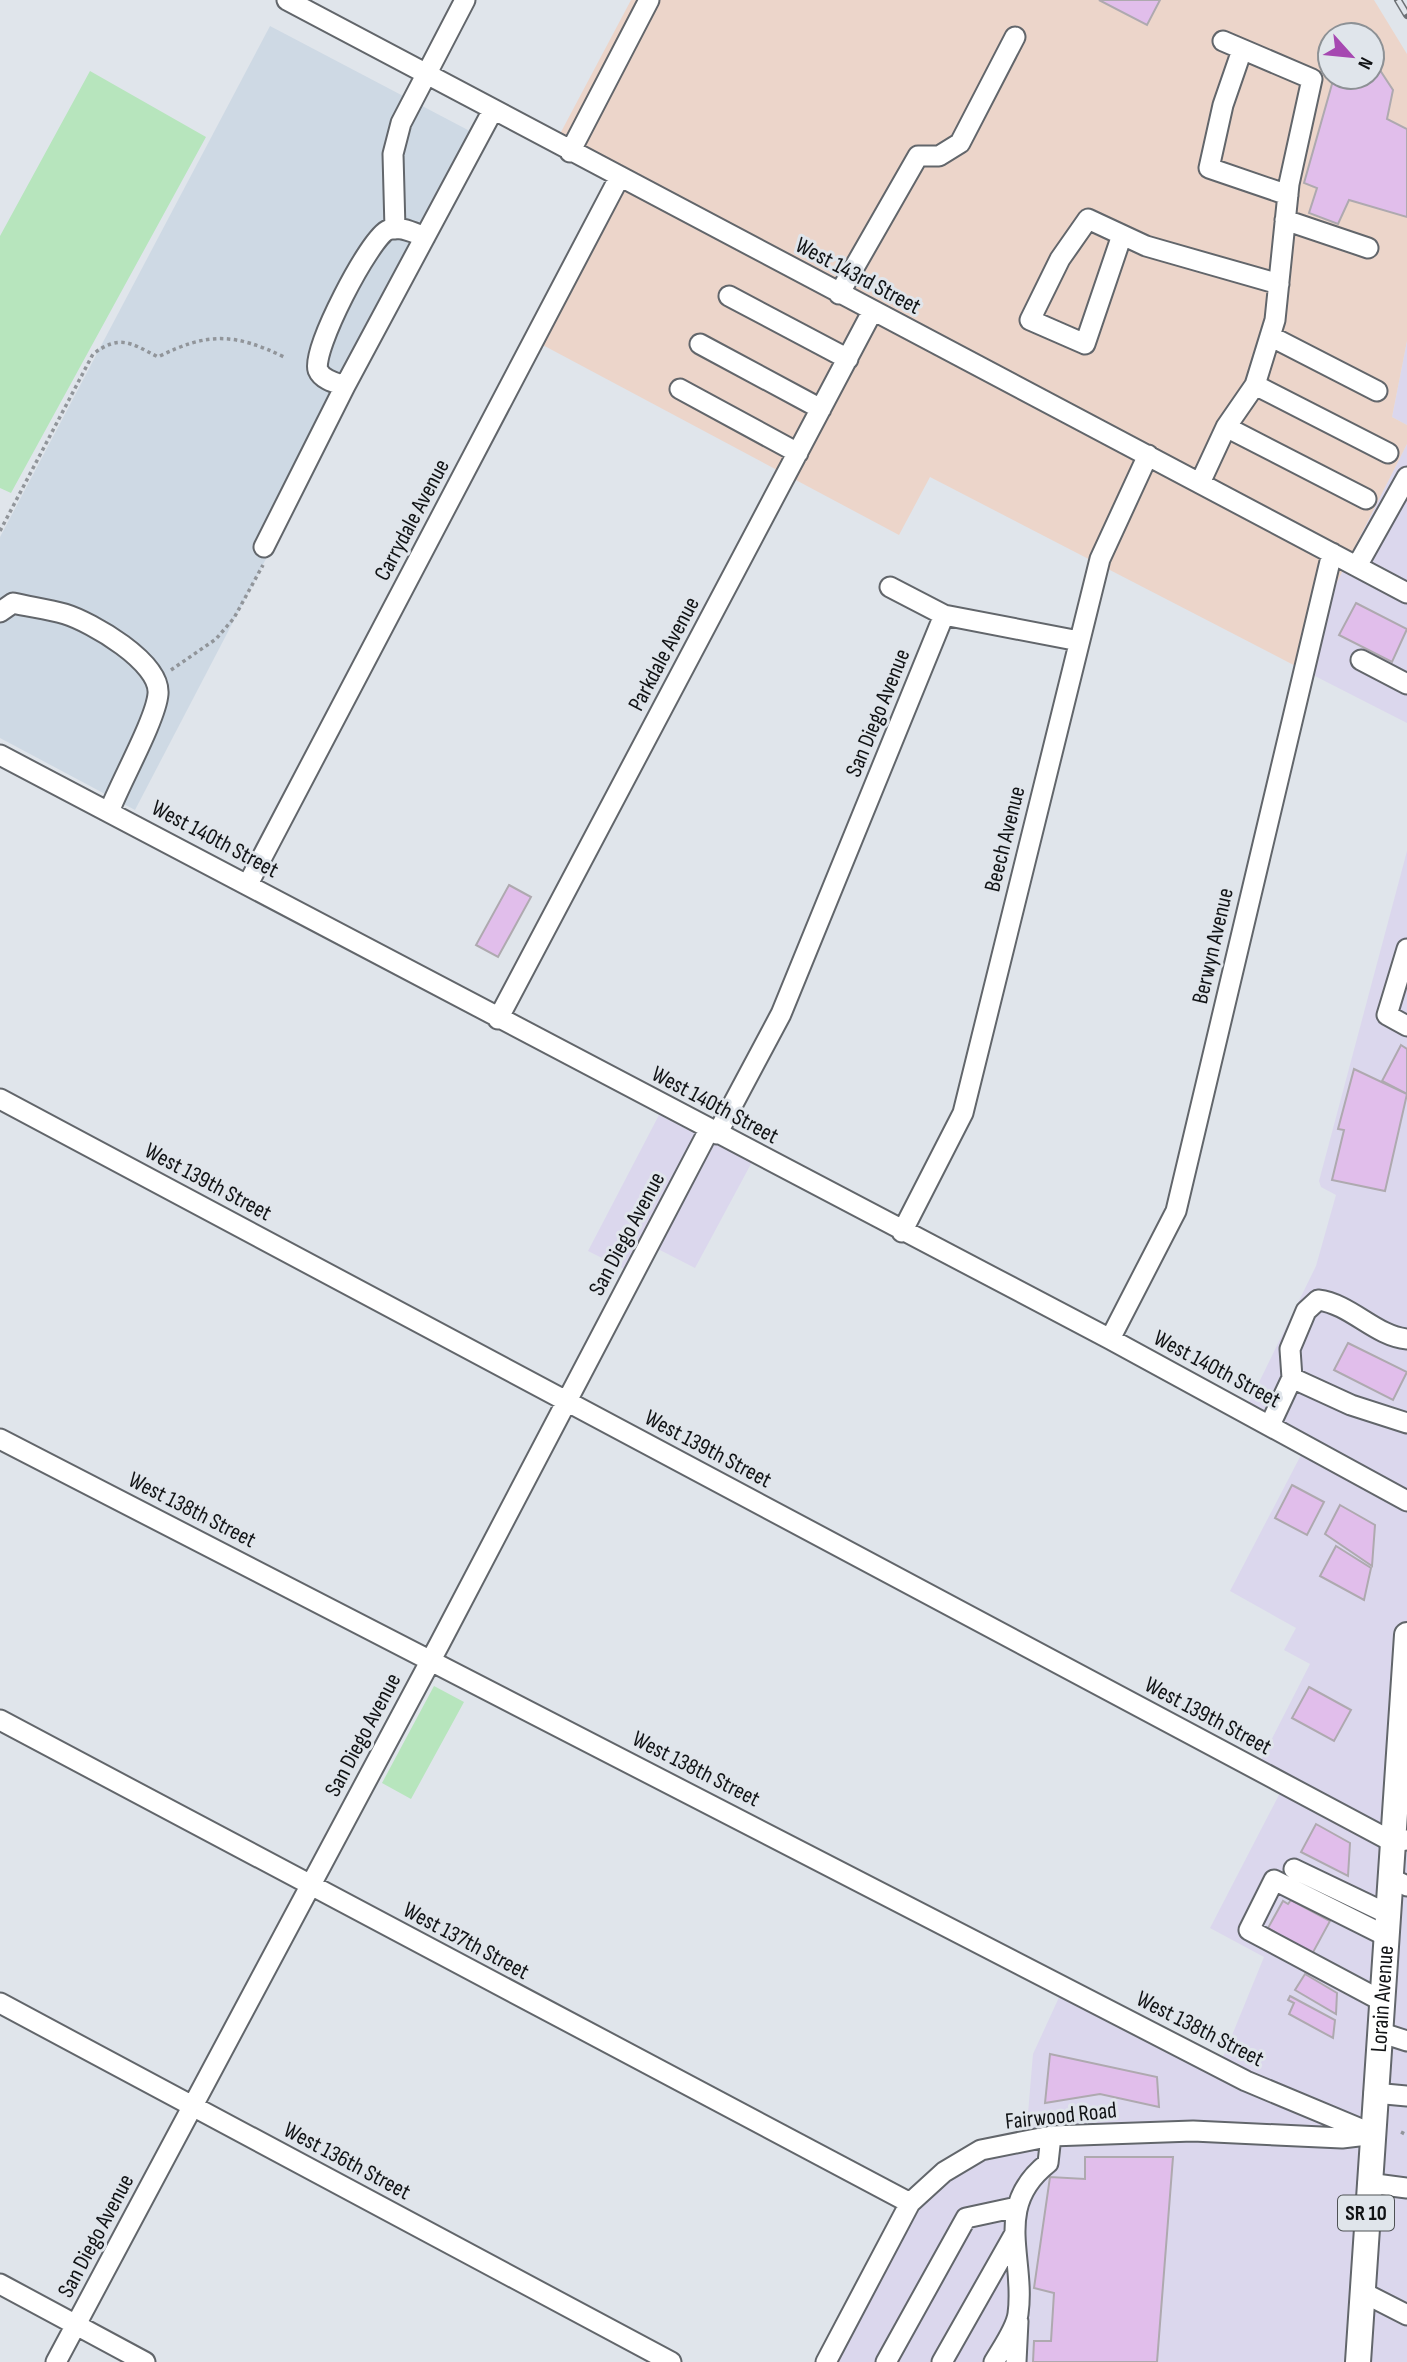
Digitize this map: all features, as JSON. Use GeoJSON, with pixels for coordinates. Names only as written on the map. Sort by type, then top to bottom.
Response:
{"type":"FeatureCollection","features":[{"type":"Feature","properties":{"kind":"main road","name":"Lorain Avenue"},"geometry":{"type":"LineString","coordinates":[[1358,2362],[1387,1925],[1399,1882],[1407,1649]]}},
{"type":"Feature","properties":{"kind":"street","name":"West 143rd Street"},"geometry":{"type":"LineString","coordinates":[[287,0],[1407,593]]}},
{"type":"Feature","properties":{"kind":"street"},"geometry":{"type":"LineString","coordinates":[[396,229],[393,153],[401,123],[465,0]]}},
{"type":"Feature","properties":{"kind":"street"},"geometry":{"type":"LineString","coordinates":[[570,152],[649,0]]}},
{"type":"Feature","properties":{"kind":"street"},"geometry":{"type":"LineString","coordinates":[[839,294],[918,156],[939,156],[960,143],[1015,37]]}},
{"type":"Feature","properties":{"kind":"street"},"geometry":{"type":"LineString","coordinates":[[1200,483],[1226,427],[1255,385],[1270,336],[1279,284],[1288,195],[1312,79],[1223,41]]}},
{"type":"Feature","properties":{"kind":"street"},"geometry":{"type":"LineString","coordinates":[[1242,50],[1223,105],[1209,169],[1288,195]]}},
{"type":"Feature","properties":{"kind":"street"},"geometry":{"type":"LineString","coordinates":[[264,547],[345,387],[493,110]]}},
{"type":"Feature","properties":{"kind":"street","name":"Carrydale Avenue"},"geometry":{"type":"LineString","coordinates":[[248,884],[619,178]]}},
{"type":"Feature","properties":{"kind":"street"},"geometry":{"type":"LineString","coordinates":[[1122,235],[1085,344],[1030,320],[1060,259],[1088,219],[1146,246],[1279,284]]}},
{"type":"Feature","properties":{"kind":"street"},"geometry":{"type":"LineString","coordinates":[[1285,220],[1368,248]]}},
{"type":"Feature","properties":{"kind":"street"},"geometry":{"type":"LineString","coordinates":[[345,387],[326,379],[318,370],[324,338],[372,244],[386,231],[396,229],[425,237]]}},
{"type":"Feature","properties":{"kind":"street"},"geometry":{"type":"LineString","coordinates":[[729,296],[848,359]]}},
{"type":"Feature","properties":{"kind":"street","name":"Parkdale Avenue"},"geometry":{"type":"LineString","coordinates":[[498,1019],[872,312]]}},
{"type":"Feature","properties":{"kind":"street"},"geometry":{"type":"LineString","coordinates":[[1270,336],[1377,391]]}},
{"type":"Feature","properties":{"kind":"street"},"geometry":{"type":"LineString","coordinates":[[700,344],[821,409]]}},
{"type":"Feature","properties":{"kind":"street"},"geometry":{"type":"LineString","coordinates":[[1255,385],[1388,453]]}},
{"type":"Feature","properties":{"kind":"street"},"geometry":{"type":"LineString","coordinates":[[680,389],[798,453]]}},
{"type":"Feature","properties":{"kind":"street"},"geometry":{"type":"LineString","coordinates":[[1226,427],[1366,499]]}},
{"type":"Feature","properties":{"kind":"street","name":"Beech Avenue"},"geometry":{"type":"LineString","coordinates":[[902,1232],[963,1113],[1100,559],[1148,455]]}},
{"type":"Feature","properties":{"kind":"street"},"geometry":{"type":"LineString","coordinates":[[1357,566],[1407,477]]}},
{"type":"Feature","properties":{"kind":"street","name":"Berwyn Avenue"},"geometry":{"type":"LineString","coordinates":[[1110,1339],[1175,1210],[1332,553]]}},
{"type":"Feature","properties":{"kind":"street"},"geometry":{"type":"LineString","coordinates":[[890,587],[944,615],[1079,641]]}},
{"type":"Feature","properties":{"kind":"street"},"geometry":{"type":"LineString","coordinates":[[0,612],[13,603],[67,615],[104,632],[153,674],[159,691],[154,711],[109,812]]}},
{"type":"Feature","properties":{"kind":"street","name":"San Diego Avenue"},"geometry":{"type":"LineString","coordinates":[[56,2362],[566,1402],[713,1132],[781,1014],[944,615]]}},
{"type":"Feature","properties":{"kind":"street"},"geometry":{"type":"LineString","coordinates":[[1361,660],[1407,684]]}},
{"type":"Feature","properties":{"kind":"street","name":"West 140th Street"},"geometry":{"type":"LineString","coordinates":[[0,755],[902,1232],[1110,1339],[1407,1501]]}},
{"type":"Feature","properties":{"kind":"street"},"geometry":{"type":"LineString","coordinates":[[1407,948],[1387,1015],[1407,1026]]}},
{"type":"Feature","properties":{"kind":"street","name":"West 139th Street"},"geometry":{"type":"LineString","coordinates":[[0,1099],[566,1402],[1400,1841]]}},
{"type":"Feature","properties":{"kind":"street"},"geometry":{"type":"LineString","coordinates":[[1270,1425],[1292,1378],[1290,1349],[1306,1311],[1318,1300],[1348,1309],[1397,1338],[1407,1339]]}},
{"type":"Feature","properties":{"kind":"street"},"geometry":{"type":"LineString","coordinates":[[1292,1378],[1351,1405],[1407,1423]]}},
{"type":"Feature","properties":{"kind":"street","name":"West 138th Street"},"geometry":{"type":"LineString","coordinates":[[0,1439],[1245,2081],[1373,2134]]}},
{"type":"Feature","properties":{"kind":"street","name":"West 137th Street"},"geometry":{"type":"LineString","coordinates":[[0,1720],[910,2203]]}},
{"type":"Feature","properties":{"kind":"street"},"geometry":{"type":"LineString","coordinates":[[1294,1869],[1387,1925]]}},
{"type":"Feature","properties":{"kind":"street"},"geometry":{"type":"LineString","coordinates":[[1382,2001],[1250,1930],[1274,1880],[1387,1925]]}},
{"type":"Feature","properties":{"kind":"street","name":"West 136th Street"},"geometry":{"type":"LineString","coordinates":[[0,2003],[671,2362]]}},
{"type":"Feature","properties":{"kind":"street"},"geometry":{"type":"LineString","coordinates":[[1379,2032],[1407,2041]]}},
{"type":"Feature","properties":{"kind":"street"},"geometry":{"type":"LineString","coordinates":[[1374,2093],[1407,2096]]}},
{"type":"Feature","properties":{"kind":"street","name":"Fairwood Road"},"geometry":{"type":"LineString","coordinates":[[826,2362],[910,2203],[944,2172],[981,2150],[1051,2137],[1193,2132],[1342,2138],[1373,2134]]}},
{"type":"Feature","properties":{"kind":"street"},"geometry":{"type":"LineString","coordinates":[[1016,2362],[1018,2315],[1014,2235],[1017,2207],[1032,2175],[1048,2163],[1051,2137]]}},
{"type":"Feature","properties":{"kind":"street"},"geometry":{"type":"LineString","coordinates":[[1368,2183],[1407,2189]]}},
{"type":"Feature","properties":{"kind":"street"},"geometry":{"type":"LineString","coordinates":[[886,2362],[966,2218],[1017,2207]]}},
{"type":"Feature","properties":{"kind":"street"},"geometry":{"type":"LineString","coordinates":[[942,2362],[1014,2235]]}},
{"type":"Feature","properties":{"kind":"street"},"geometry":{"type":"LineString","coordinates":[[0,2284],[145,2362]]}},
{"type":"Feature","properties":{"kind":"street"},"geometry":{"type":"LineString","coordinates":[[1362,2292],[1407,2315]]}},
{"type":"Feature","properties":{"kind":"street"},"geometry":{"type":"LineString","coordinates":[[994,2362],[1018,2315]]}},
{"type":"Feature","properties":{"kind":"path"},"geometry":{"type":"LineString","coordinates":[[0,531],[93,354],[107,343],[127,341],[159,357],[193,340],[240,340],[284,357]]}},
{"type":"Feature","properties":{"kind":"path"},"geometry":{"type":"LineString","coordinates":[[170,671],[216,639],[234,618],[268,556],[264,547]]}},
{"type":"Feature","properties":{"kind":"path"},"geometry":{"type":"LineString","coordinates":[[1401,2132],[1407,2135]]}},
{"type":"Feature","properties":{"kind":"shaded area"},"geometry":{"type":"Polygon","coordinates":[[[631,0],[1374,0],[1407,54],[1407,341],[1392,417],[1407,425],[1407,444],[1334,588],[1311,674],[930,477],[899,535],[539,343],[621,186],[552,149],[631,0]]]}},
{"type":"Feature","properties":{"kind":"shaded area"},"geometry":{"type":"Polygon","coordinates":[[[270,26],[485,139],[135,810],[0,738],[0,537],[270,26]]]}},
{"type":"Feature","properties":{"kind":"shaded area"},"geometry":{"type":"Polygon","coordinates":[[[1407,341],[1407,425],[1392,417],[1407,341]]]}},
{"type":"Feature","properties":{"kind":"shaded area"},"geometry":{"type":"Polygon","coordinates":[[[1407,444],[1407,723],[1311,674],[1334,588],[1407,444]]]}},
{"type":"Feature","properties":{"kind":"shaded area"},"geometry":{"type":"Polygon","coordinates":[[[1407,851],[1407,2362],[835,2362],[917,2209],[948,2178],[983,2156],[1025,2149],[1033,2054],[1061,1993],[1217,2072],[1264,1957],[1210,1928],[1281,1791],[1253,1776],[1310,1664],[1284,1650],[1296,1628],[1230,1591],[1301,1455],[1240,1421],[1316,1266],[1336,1195],[1321,1187],[1319,1181],[1407,851]]]}},
{"type":"Feature","properties":{"kind":"shaded area"},"geometry":{"type":"Polygon","coordinates":[[[659,1115],[752,1162],[695,1268],[656,1248],[640,1277],[588,1251],[659,1115]]]}},
{"type":"Feature","properties":{"kind":"green space"},"geometry":{"type":"Polygon","coordinates":[[[90,71],[206,137],[11,493],[0,488],[0,236],[90,71]]]}},
{"type":"Feature","properties":{"kind":"green space"},"geometry":{"type":"Polygon","coordinates":[[[434,1686],[464,1702],[411,1799],[382,1783],[434,1686]]]}},
{"type":"Feature","properties":{"kind":"building"},"geometry":{"type":"Polygon","coordinates":[[[1099,0],[1160,0],[1147,25],[1099,0]]]}},
{"type":"Feature","properties":{"kind":"building"},"geometry":{"type":"Polygon","coordinates":[[[1386,79],[1393,90],[1387,119],[1407,129],[1407,217],[1349,200],[1338,224],[1309,213],[1317,188],[1304,183],[1330,91],[1386,91],[1386,79]]]}},
{"type":"Feature","properties":{"kind":"building"},"geometry":{"type":"Polygon","coordinates":[[[1356,603],[1407,629],[1392,662],[1339,635],[1356,603]]]}},
{"type":"Feature","properties":{"kind":"building"},"geometry":{"type":"Polygon","coordinates":[[[509,885],[531,897],[498,957],[476,945],[509,885]]]}},
{"type":"Feature","properties":{"kind":"building"},"geometry":{"type":"Polygon","coordinates":[[[1401,1045],[1407,1049],[1407,1094],[1382,1081],[1401,1045]]]}},
{"type":"Feature","properties":{"kind":"building"},"geometry":{"type":"Polygon","coordinates":[[[1354,1069],[1407,1094],[1385,1191],[1332,1180],[1344,1130],[1338,1129],[1354,1069]]]}},
{"type":"Feature","properties":{"kind":"building"},"geometry":{"type":"Polygon","coordinates":[[[1348,1343],[1407,1372],[1393,1400],[1334,1370],[1348,1343]]]}},
{"type":"Feature","properties":{"kind":"building"},"geometry":{"type":"Polygon","coordinates":[[[1292,1485],[1324,1502],[1307,1535],[1275,1518],[1292,1485]]]}},
{"type":"Feature","properties":{"kind":"building"},"geometry":{"type":"Polygon","coordinates":[[[1340,1505],[1375,1525],[1372,1566],[1325,1534],[1340,1505]]]}},
{"type":"Feature","properties":{"kind":"building"},"geometry":{"type":"Polygon","coordinates":[[[1336,1546],[1371,1568],[1364,1600],[1320,1576],[1336,1546]]]}},
{"type":"Feature","properties":{"kind":"building"},"geometry":{"type":"Polygon","coordinates":[[[1309,1687],[1351,1710],[1334,1741],[1292,1718],[1309,1687]]]}},
{"type":"Feature","properties":{"kind":"building"},"geometry":{"type":"Polygon","coordinates":[[[1316,1824],[1350,1843],[1348,1876],[1301,1852],[1316,1824]]]}},
{"type":"Feature","properties":{"kind":"building"},"geometry":{"type":"Polygon","coordinates":[[[1291,1900],[1330,1921],[1311,1956],[1273,1935],[1275,1932],[1268,1928],[1283,1901],[1288,1904],[1291,1900]]]}},
{"type":"Feature","properties":{"kind":"building"},"geometry":{"type":"Polygon","coordinates":[[[1305,1974],[1337,1993],[1336,2014],[1295,1990],[1305,1974]]]}},
{"type":"Feature","properties":{"kind":"building"},"geometry":{"type":"Polygon","coordinates":[[[1290,1996],[1335,2020],[1333,2038],[1289,2014],[1294,2003],[1288,2000],[1290,1996]]]}},
{"type":"Feature","properties":{"kind":"building"},"geometry":{"type":"Polygon","coordinates":[[[1050,2054],[1157,2077],[1159,2107],[1100,2094],[1045,2103],[1050,2054]]]}},
{"type":"Feature","properties":{"kind":"building"},"geometry":{"type":"Polygon","coordinates":[[[1085,2157],[1173,2157],[1157,2362],[1033,2362],[1034,2341],[1051,2341],[1054,2293],[1034,2288],[1050,2177],[1085,2179],[1085,2157]]]}},
{"type":"Feature","properties":{"kind":"railway"},"geometry":{"type":"LineString","coordinates":[[1398,0],[1407,15]]}}]}
